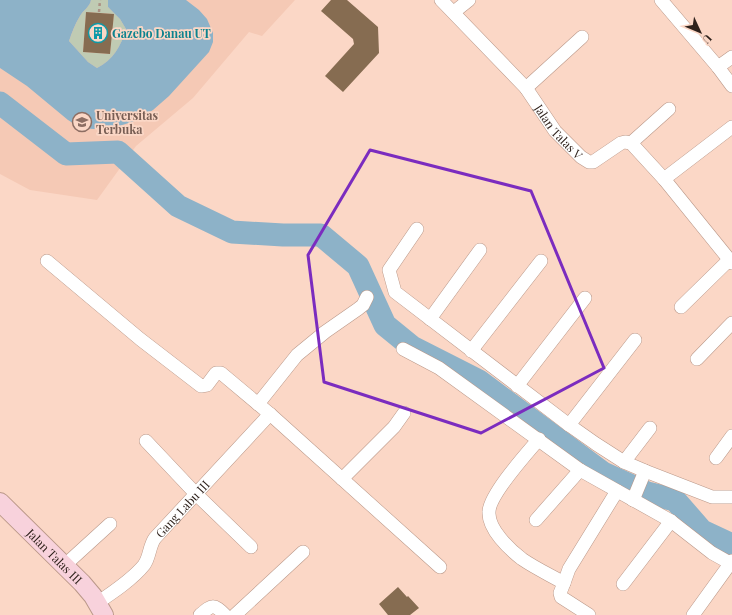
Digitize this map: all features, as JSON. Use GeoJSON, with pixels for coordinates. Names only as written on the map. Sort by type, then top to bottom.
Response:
{"type":"FeatureCollection","features":[{"type":"Feature","properties":{"kind":"street","name":"Jalan Talas V"},"geometry":{"type":"LineString","coordinates":[[441,0],[526,88],[555,131],[584,160],[592,162],[621,143],[631,143]]}},
{"type":"Feature","properties":{"kind":"street"},"geometry":{"type":"LineString","coordinates":[[454,12],[469,0]]}},
{"type":"Feature","properties":{"kind":"street"},"geometry":{"type":"LineString","coordinates":[[661,0],[718,67],[732,86]]}},
{"type":"Feature","properties":{"kind":"street"},"geometry":{"type":"LineString","coordinates":[[526,88],[582,37]]}},
{"type":"Feature","properties":{"kind":"street"},"geometry":{"type":"LineString","coordinates":[[718,67],[732,57]]}},
{"type":"Feature","properties":{"kind":"street"},"geometry":{"type":"LineString","coordinates":[[669,109],[631,143],[664,179],[731,261],[681,307]]}},
{"type":"Feature","properties":{"kind":"street"},"geometry":{"type":"LineString","coordinates":[[664,179],[732,127]]}},
{"type":"Feature","properties":{"kind":"street"},"geometry":{"type":"LineString","coordinates":[[417,229],[389,270],[395,292],[569,425],[624,462],[712,497],[732,497]]}},
{"type":"Feature","properties":{"kind":"street"},"geometry":{"type":"LineString","coordinates":[[430,319],[480,250]]}},
{"type":"Feature","properties":{"kind":"street"},"geometry":{"type":"LineString","coordinates":[[47,261],[140,339],[201,386],[205,386],[216,373],[219,372],[270,414],[440,567]]}},
{"type":"Feature","properties":{"kind":"street"},"geometry":{"type":"LineString","coordinates":[[471,351],[541,261]]}},
{"type":"Feature","properties":{"kind":"street"},"geometry":{"type":"LineString","coordinates":[[258,404],[297,356],[325,332],[363,305],[368,297]]}},
{"type":"Feature","properties":{"kind":"street"},"geometry":{"type":"LineString","coordinates":[[517,386],[585,298]]}},
{"type":"Feature","properties":{"kind":"street"},"geometry":{"type":"LineString","coordinates":[[697,359],[732,323]]}},
{"type":"Feature","properties":{"kind":"street"},"geometry":{"type":"LineString","coordinates":[[569,425],[635,340]]}},
{"type":"Feature","properties":{"kind":"street"},"geometry":{"type":"LineString","coordinates":[[403,349],[440,368],[580,470],[617,491],[635,494],[712,553],[731,562],[693,615]]}},
{"type":"Feature","properties":{"kind":"street"},"geometry":{"type":"LineString","coordinates":[[342,479],[394,427],[404,413]]}},
{"type":"Feature","properties":{"kind":"street","name":"Gang Labu III"},"geometry":{"type":"LineString","coordinates":[[101,609],[143,566],[147,559],[151,544],[155,538],[270,414]]}},
{"type":"Feature","properties":{"kind":"street"},"geometry":{"type":"LineString","coordinates":[[624,462],[650,428]]}},
{"type":"Feature","properties":{"kind":"street"},"geometry":{"type":"LineString","coordinates":[[716,458],[732,436]]}},
{"type":"Feature","properties":{"kind":"street"},"geometry":{"type":"LineString","coordinates":[[539,439],[508,475],[496,494],[488,511],[490,523],[498,535],[522,558],[564,583]]}},
{"type":"Feature","properties":{"kind":"street"},"geometry":{"type":"LineString","coordinates":[[146,441],[196,494],[251,546]]}},
{"type":"Feature","properties":{"kind":"street"},"geometry":{"type":"LineString","coordinates":[[536,520],[580,470]]}},
{"type":"Feature","properties":{"kind":"street"},"geometry":{"type":"LineString","coordinates":[[635,494],[645,471]]}},
{"type":"Feature","properties":{"kind":"street"},"geometry":{"type":"LineString","coordinates":[[589,615],[561,597],[560,593],[570,569],[617,491]]}},
{"type":"Feature","properties":{"kind":"street","name":"Jalan Talas III"},"geometry":{"type":"LineString","coordinates":[[0,502],[86,587],[101,609]]}},
{"type":"Feature","properties":{"kind":"street"},"geometry":{"type":"LineString","coordinates":[[624,584],[671,521]]}},
{"type":"Feature","properties":{"kind":"street"},"geometry":{"type":"LineString","coordinates":[[65,565],[110,524]]}},
{"type":"Feature","properties":{"kind":"street"},"geometry":{"type":"LineString","coordinates":[[235,615],[302,552]]}},
{"type":"Feature","properties":{"kind":"street"},"geometry":{"type":"LineString","coordinates":[[200,615],[213,606],[225,615]]}},
{"type":"Feature","properties":{"kind":"path"},"geometry":{"type":"LineString","coordinates":[[99,12],[100,0]]}},
{"type":"Feature","properties":{"kind":"highlighted area"},"geometry":{"type":"Polygon","coordinates":[[[370,150],[531,191],[604,368],[481,433],[324,382],[308,255],[370,150]]]}},
{"type":"Feature","properties":{"kind":"shaded area","name":"Universitas Terbuka"},"geometry":{"type":"Polygon","coordinates":[[[0,0],[295,0],[262,36],[249,32],[193,98],[136,146],[97,200],[30,190],[0,174],[0,0]]]}},
{"type":"Feature","properties":{"kind":"green space"},"geometry":{"type":"Polygon","coordinates":[[[91,0],[108,0],[108,7],[120,19],[126,29],[116,52],[108,61],[97,68],[88,62],[69,41],[78,19],[88,7],[91,0]],[[86,12],[83,52],[110,54],[114,14],[86,12]]]}},
{"type":"Feature","properties":{"kind":"water"},"geometry":{"type":"Polygon","coordinates":[[[0,0],[91,0],[89,5],[81,14],[72,31],[69,41],[88,62],[97,68],[108,61],[116,52],[126,29],[120,19],[108,7],[108,0],[186,0],[199,10],[207,19],[213,33],[213,42],[209,52],[169,96],[153,110],[135,121],[116,127],[94,129],[81,128],[68,120],[27,86],[0,68],[0,0]]]}},
{"type":"Feature","properties":{"kind":"building"},"geometry":{"type":"Polygon","coordinates":[[[331,0],[347,0],[378,27],[379,53],[343,92],[325,76],[354,44],[353,39],[321,11],[331,0]]]}},
{"type":"Feature","properties":{"kind":"building","name":"Gazebo Danau UT"},"geometry":{"type":"Polygon","coordinates":[[[86,12],[114,14],[110,54],[83,52],[86,12]]]}},
{"type":"Feature","properties":{"kind":"building"},"geometry":{"type":"Polygon","coordinates":[[[398,587],[419,608],[410,615],[388,615],[379,604],[398,587]]]}},
{"type":"Feature","properties":{"kind":"waterway"},"geometry":{"type":"LineString","coordinates":[[0,103],[66,154],[118,152],[178,206],[232,232],[283,235],[321,235],[358,266],[385,325],[412,347],[479,381],[603,473],[647,493],[675,500],[702,531],[732,545]]}},
{"type":"Feature","properties":{"kind":"place","name":"Gazebo Danau UT"},"geometry":{"type":"Point","coordinates":[98,33]}},
{"type":"Feature","properties":{"kind":"place","name":"Universitas Terbuka"},"geometry":{"type":"Point","coordinates":[82,122]}}]}
